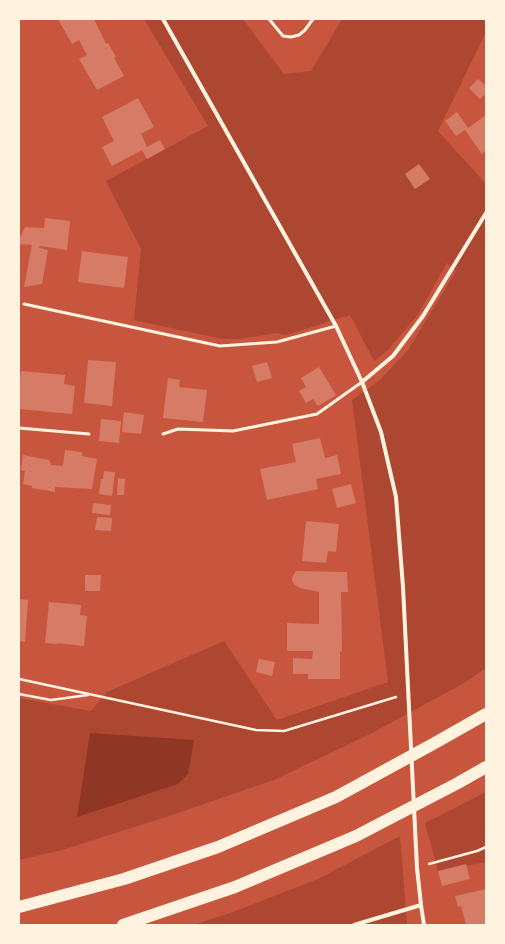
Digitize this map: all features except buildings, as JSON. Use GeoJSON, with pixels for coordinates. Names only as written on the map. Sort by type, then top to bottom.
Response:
{"type":"FeatureCollection","features":[{"type":"Feature","properties":{"kind":"highway"},"geometry":{"type":"LineString","coordinates":[[19,908],[124,879],[218,847],[336,797],[486,714]]}},
{"type":"Feature","properties":{"kind":"highway"},"geometry":{"type":"LineString","coordinates":[[123,925],[235,887],[356,836],[486,767]]}},
{"type":"Feature","properties":{"kind":"street"},"geometry":{"type":"LineString","coordinates":[[163,19],[336,326],[362,382],[381,432],[396,497],[403,587],[417,868],[424,925]]}},
{"type":"Feature","properties":{"kind":"street"},"geometry":{"type":"LineString","coordinates":[[362,382],[393,356],[423,316],[486,213]]}},
{"type":"Feature","properties":{"kind":"street"},"geometry":{"type":"LineString","coordinates":[[354,925],[421,905]]}},
{"type":"Feature","properties":{"kind":"lane"},"geometry":{"type":"LineString","coordinates":[[269,19],[283,36],[291,37],[299,35],[305,30],[313,19]]}},
{"type":"Feature","properties":{"kind":"lane"},"geometry":{"type":"LineString","coordinates":[[24,304],[220,346],[277,342],[336,326]]}},
{"type":"Feature","properties":{"kind":"lane"},"geometry":{"type":"LineString","coordinates":[[163,434],[178,429],[233,431],[317,414],[362,382]]}},
{"type":"Feature","properties":{"kind":"lane"},"geometry":{"type":"LineString","coordinates":[[19,428],[89,434]]}},
{"type":"Feature","properties":{"kind":"path"},"geometry":{"type":"LineString","coordinates":[[19,679],[256,730],[284,731],[409,693]]}},
{"type":"Feature","properties":{"kind":"path"},"geometry":{"type":"LineString","coordinates":[[19,694],[51,700],[91,695]]}},
{"type":"Feature","properties":{"kind":"path"},"geometry":{"type":"LineString","coordinates":[[417,868],[477,851],[486,847]]}},
{"type":"Feature","properties":{"kind":"shaded area"},"geometry":{"type":"Polygon","coordinates":[[[144,19],[243,19],[284,74],[311,71],[342,19],[486,19],[486,32],[438,131],[486,184],[486,668],[464,683],[372,733],[274,780],[166,817],[62,850],[19,860],[19,698],[91,711],[107,692],[224,641],[277,720],[388,682],[352,400],[381,379],[408,350],[456,271],[447,263],[417,316],[388,350],[374,361],[350,315],[286,335],[276,333],[240,339],[222,339],[134,320],[141,249],[106,181],[208,126],[144,19]]]}},
{"type":"Feature","properties":{"kind":"shaded area"},"geometry":{"type":"Polygon","coordinates":[[[90,733],[194,740],[188,774],[178,784],[77,817],[90,733]]]}},
{"type":"Feature","properties":{"kind":"shaded area"},"geometry":{"type":"Polygon","coordinates":[[[486,792],[486,862],[438,871],[425,823],[486,792]]]}},
{"type":"Feature","properties":{"kind":"shaded area"},"geometry":{"type":"Polygon","coordinates":[[[400,836],[407,925],[193,925],[233,912],[318,879],[400,836]]]}}]}
